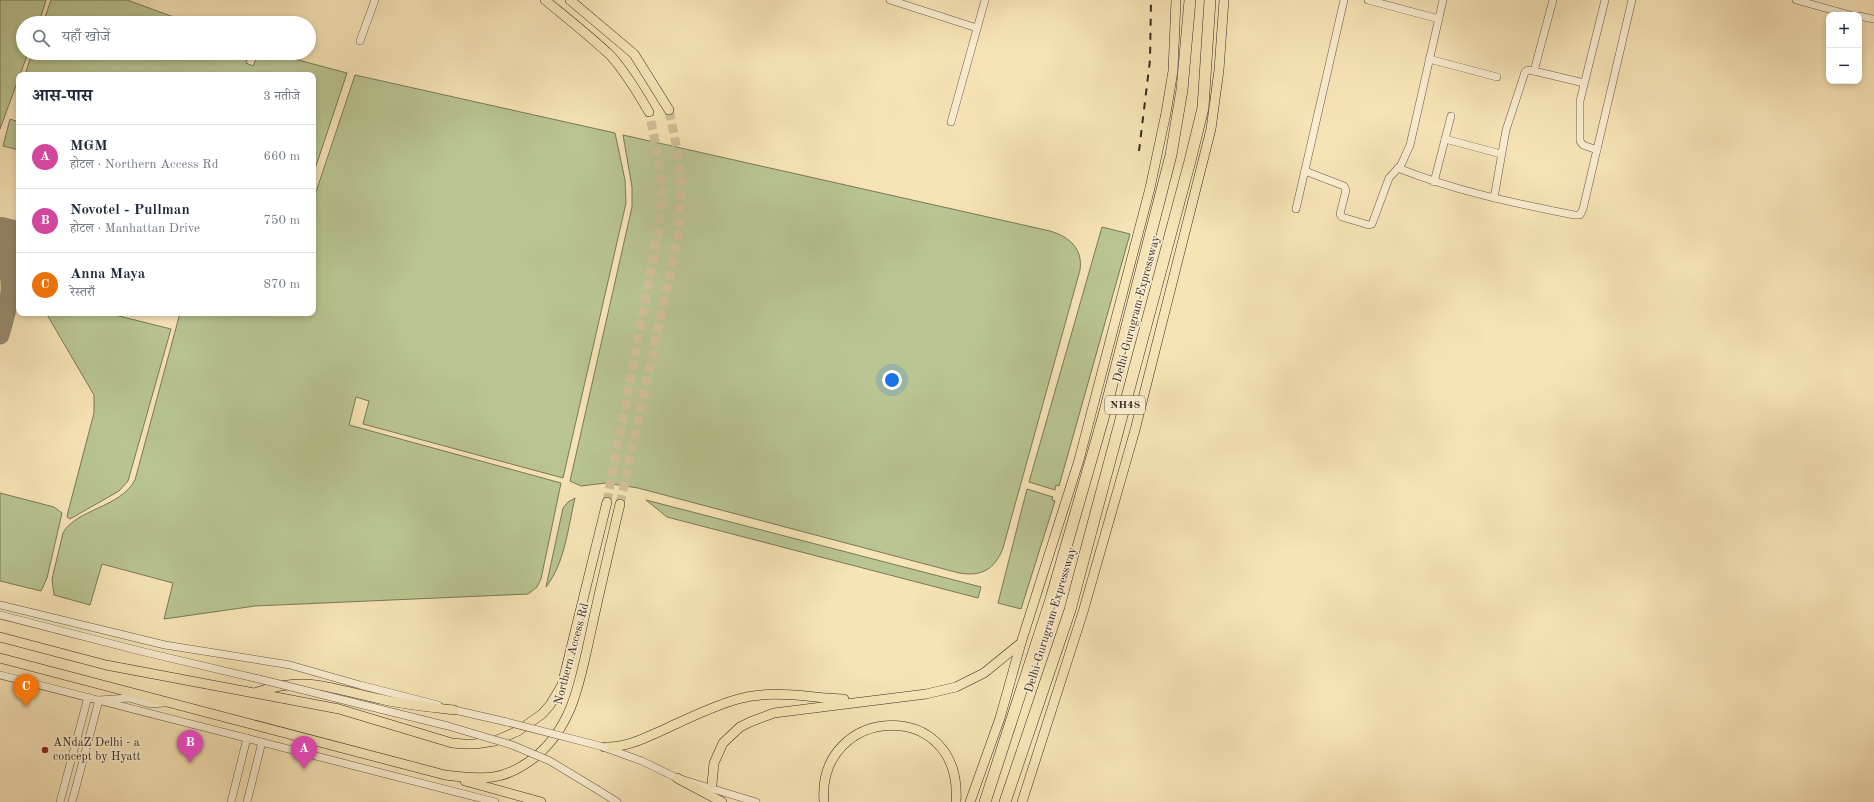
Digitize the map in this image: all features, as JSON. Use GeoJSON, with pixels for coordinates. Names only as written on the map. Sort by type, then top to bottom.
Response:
{"type":"FeatureCollection","features":[{"type":"Feature","properties":{"kind":"highway","name":"Delhi-Gurugram Expressway"},"geometry":{"type":"LineString","coordinates":[[985,802],[1051,599],[1104,415],[1169,162],[1182,90],[1190,0]]}},
{"type":"Feature","properties":{"kind":"highway","name":"Delhi-Gurugram Expressway"},"geometry":{"type":"LineString","coordinates":[[1005,802],[1070,610],[1190,161],[1203,108],[1210,0]]}},
{"type":"Feature","properties":{"kind":"main road"},"geometry":{"type":"LineString","coordinates":[[545,0],[611,57],[632,82],[649,112]]}},
{"type":"Feature","properties":{"kind":"main road"},"geometry":{"type":"LineString","coordinates":[[570,0],[634,54],[669,110]]}},
{"type":"Feature","properties":{"kind":"main road"},"geometry":{"type":"LineString","coordinates":[[970,802],[1000,718],[1021,643],[1079,460],[1150,188],[1166,113],[1173,71],[1176,0]]}},
{"type":"Feature","properties":{"kind":"main road"},"geometry":{"type":"LineString","coordinates":[[1022,802],[1083,612],[1135,430],[1210,137],[1219,70],[1224,0]]}},
{"type":"Feature","properties":{"kind":"main road","name":"Northern Access Rd"},"geometry":{"type":"LineString","coordinates":[[0,637],[106,665],[272,695],[339,709],[452,743],[487,743],[506,738],[518,732],[542,714],[550,705],[562,685],[607,502]]}},
{"type":"Feature","properties":{"kind":"main road","name":"Northern Access Rd"},"geometry":{"type":"LineString","coordinates":[[0,658],[445,775],[480,778],[506,774],[519,769],[542,751],[560,731],[574,699],[620,504]]}},
{"type":"Feature","properties":{"kind":"main road"},"geometry":{"type":"LineString","coordinates":[[712,784],[714,763],[723,743],[740,727],[750,722],[774,713],[942,691],[970,682],[984,673],[1021,643]]}},
{"type":"Feature","properties":{"kind":"main road"},"geometry":{"type":"LineString","coordinates":[[256,692],[280,685],[317,684],[394,702],[454,710]]}},
{"type":"Feature","properties":{"kind":"main road"},"geometry":{"type":"LineString","coordinates":[[604,747],[617,747],[631,744],[705,711],[748,696],[779,694],[854,700],[898,697]]}},
{"type":"Feature","properties":{"kind":"main road"},"geometry":{"type":"LineString","coordinates":[[824,802],[824,786],[827,771],[835,755],[843,745],[866,730],[891,726],[904,726],[927,734],[944,749],[950,759],[955,777],[956,802]]}},
{"type":"Feature","properties":{"kind":"main road"},"geometry":{"type":"LineString","coordinates":[[445,775],[541,802]]}},
{"type":"Feature","properties":{"kind":"main road"},"geometry":{"type":"LineString","coordinates":[[677,778],[722,802]]}},
{"type":"Feature","properties":{"kind":"street"},"geometry":{"type":"LineString","coordinates":[[360,41],[375,0]]}},
{"type":"Feature","properties":{"kind":"street"},"geometry":{"type":"LineString","coordinates":[[890,0],[978,28]]}},
{"type":"Feature","properties":{"kind":"street"},"geometry":{"type":"LineString","coordinates":[[951,122],[985,0]]}},
{"type":"Feature","properties":{"kind":"street"},"geometry":{"type":"LineString","coordinates":[[1296,209],[1344,0]]}},
{"type":"Feature","properties":{"kind":"street"},"geometry":{"type":"LineString","coordinates":[[1368,0],[1438,18]]}},
{"type":"Feature","properties":{"kind":"street"},"geometry":{"type":"LineString","coordinates":[[1305,171],[1344,186],[1346,190],[1340,216],[1369,225],[1372,222],[1389,178],[1407,154],[1410,145],[1443,0]]}},
{"type":"Feature","properties":{"kind":"street"},"geometry":{"type":"LineString","coordinates":[[1534,71],[1553,0]]}},
{"type":"Feature","properties":{"kind":"street"},"geometry":{"type":"LineString","coordinates":[[1597,150],[1583,145],[1580,141],[1580,101],[1605,0]]}},
{"type":"Feature","properties":{"kind":"street"},"geometry":{"type":"LineString","coordinates":[[1398,168],[1434,182],[1494,198],[1580,215],[1583,209],[1632,0]]}},
{"type":"Feature","properties":{"kind":"street"},"geometry":{"type":"LineString","coordinates":[[1796,0],[1840,12]]}},
{"type":"Feature","properties":{"kind":"street"},"geometry":{"type":"LineString","coordinates":[[1862,17],[1874,19]]}},
{"type":"Feature","properties":{"kind":"street"},"geometry":{"type":"LineString","coordinates":[[1429,59],[1497,77]]}},
{"type":"Feature","properties":{"kind":"street"},"geometry":{"type":"LineString","coordinates":[[1494,198],[1506,130],[1524,74],[1528,70],[1584,83]]}},
{"type":"Feature","properties":{"kind":"street"},"geometry":{"type":"LineString","coordinates":[[1434,182],[1451,116]]}},
{"type":"Feature","properties":{"kind":"street"},"geometry":{"type":"LineString","coordinates":[[1445,139],[1501,154]]}},
{"type":"Feature","properties":{"kind":"street"},"geometry":{"type":"LineString","coordinates":[[0,605],[171,647],[290,665],[454,710],[604,747],[642,761],[677,778],[756,802]]}},
{"type":"Feature","properties":{"kind":"street"},"geometry":{"type":"LineString","coordinates":[[0,615],[140,651],[448,726],[505,743],[550,761],[618,802]]}},
{"type":"Feature","properties":{"kind":"street"},"geometry":{"type":"LineString","coordinates":[[0,675],[495,802]]}},
{"type":"Feature","properties":{"kind":"street"},"geometry":{"type":"LineString","coordinates":[[60,802],[88,697]]}},
{"type":"Feature","properties":{"kind":"street"},"geometry":{"type":"LineString","coordinates":[[98,700],[129,698],[150,704],[172,702]]}},
{"type":"Feature","properties":{"kind":"street"},"geometry":{"type":"LineString","coordinates":[[72,802],[98,700]]}},
{"type":"Feature","properties":{"kind":"street"},"geometry":{"type":"LineString","coordinates":[[231,802],[247,738]]}},
{"type":"Feature","properties":{"kind":"street"},"geometry":{"type":"LineString","coordinates":[[247,802],[262,742]]}},
{"type":"Feature","properties":{"kind":"green space"},"geometry":{"type":"Polygon","coordinates":[[[0,0],[46,0],[41,16],[16,16],[16,60],[25,60],[21,72],[16,72],[16,86],[0,129],[0,0]]]}},
{"type":"Feature","properties":{"kind":"green space"},"geometry":{"type":"Polygon","coordinates":[[[51,0],[127,0],[171,16],[45,16],[51,0]]]}},
{"type":"Feature","properties":{"kind":"green space"},"geometry":{"type":"Polygon","coordinates":[[[30,60],[247,60],[246,63],[253,66],[256,60],[298,60],[347,73],[316,166],[316,72],[26,72],[30,60]]]}},
{"type":"Feature","properties":{"kind":"green space"},"geometry":{"type":"Polygon","coordinates":[[[355,75],[615,133],[625,180],[626,203],[563,478],[363,424],[369,401],[356,397],[349,425],[561,483],[541,579],[537,587],[528,594],[255,606],[164,619],[173,583],[102,564],[90,605],[54,595],[52,579],[63,533],[69,525],[78,519],[119,497],[135,480],[179,316],[316,316],[316,192],[355,75]]]}},
{"type":"Feature","properties":{"kind":"green space"},"geometry":{"type":"Polygon","coordinates":[[[10,119],[16,121],[16,149],[3,146],[10,119]]]}},
{"type":"Feature","properties":{"kind":"green space"},"geometry":{"type":"Polygon","coordinates":[[[623,135],[1050,231],[1064,237],[1074,245],[1079,256],[1080,270],[1003,548],[992,566],[987,570],[974,574],[959,573],[638,488],[606,483],[581,486],[570,481],[632,207],[632,187],[623,135]]]}},
{"type":"Feature","properties":{"kind":"green space"},"geometry":{"type":"Polygon","coordinates":[[[1102,227],[1130,234],[1059,486],[1056,485],[1055,490],[1029,482],[1102,227]]]}},
{"type":"Feature","properties":{"kind":"green space"},"geometry":{"type":"Polygon","coordinates":[[[48,316],[119,316],[171,329],[128,481],[119,491],[70,519],[67,517],[68,512],[94,413],[94,395],[48,316]]]}},
{"type":"Feature","properties":{"kind":"green space"},"geometry":{"type":"Polygon","coordinates":[[[1027,489],[1053,497],[1052,500],[1055,501],[1021,609],[998,603],[1027,489]]]}},
{"type":"Feature","properties":{"kind":"green space"},"geometry":{"type":"Polygon","coordinates":[[[0,493],[54,507],[62,513],[47,578],[41,591],[0,581],[0,493]]]}},
{"type":"Feature","properties":{"kind":"green space"},"geometry":{"type":"Polygon","coordinates":[[[575,498],[562,556],[558,567],[546,587],[563,508],[568,502],[575,498]]]}},
{"type":"Feature","properties":{"kind":"green space"},"geometry":{"type":"Polygon","coordinates":[[[646,500],[981,587],[978,598],[667,517],[646,500]]]}},
{"type":"Feature","properties":{"kind":"taxiway"},"geometry":{"type":"LineString","coordinates":[[0,256],[6,265],[10,285],[10,295],[0,335]]}},
{"type":"Feature","properties":{"kind":"runway"},"geometry":{"type":"LineString","coordinates":[[0,241],[16,245]]}},
{"type":"Feature","properties":{"kind":"tunnel"},"geometry":{"type":"LineString","coordinates":[[620,504],[679,232],[681,191],[679,159],[669,110]]}},
{"type":"Feature","properties":{"kind":"tunnel"},"geometry":{"type":"LineString","coordinates":[[607,502],[659,227],[662,189],[658,155],[649,112]]}},
{"type":"Feature","properties":{"kind":"railway"},"geometry":{"type":"LineString","coordinates":[[1139,151],[1150,60],[1151,0]]}},
{"type":"Feature","properties":{"kind":"place","name":"Anna Maya"},"geometry":{"type":"Point","coordinates":[26,707]}},
{"type":"Feature","properties":{"kind":"place","name":"ANdaZ Delhi - a concept by Hyatt"},"geometry":{"type":"Point","coordinates":[45,750]}},
{"type":"Feature","properties":{"kind":"place","name":"Novotel - Pullman"},"geometry":{"type":"Point","coordinates":[190,763]}},
{"type":"Feature","properties":{"kind":"place","name":"MGM"},"geometry":{"type":"Point","coordinates":[304,769]}}]}
